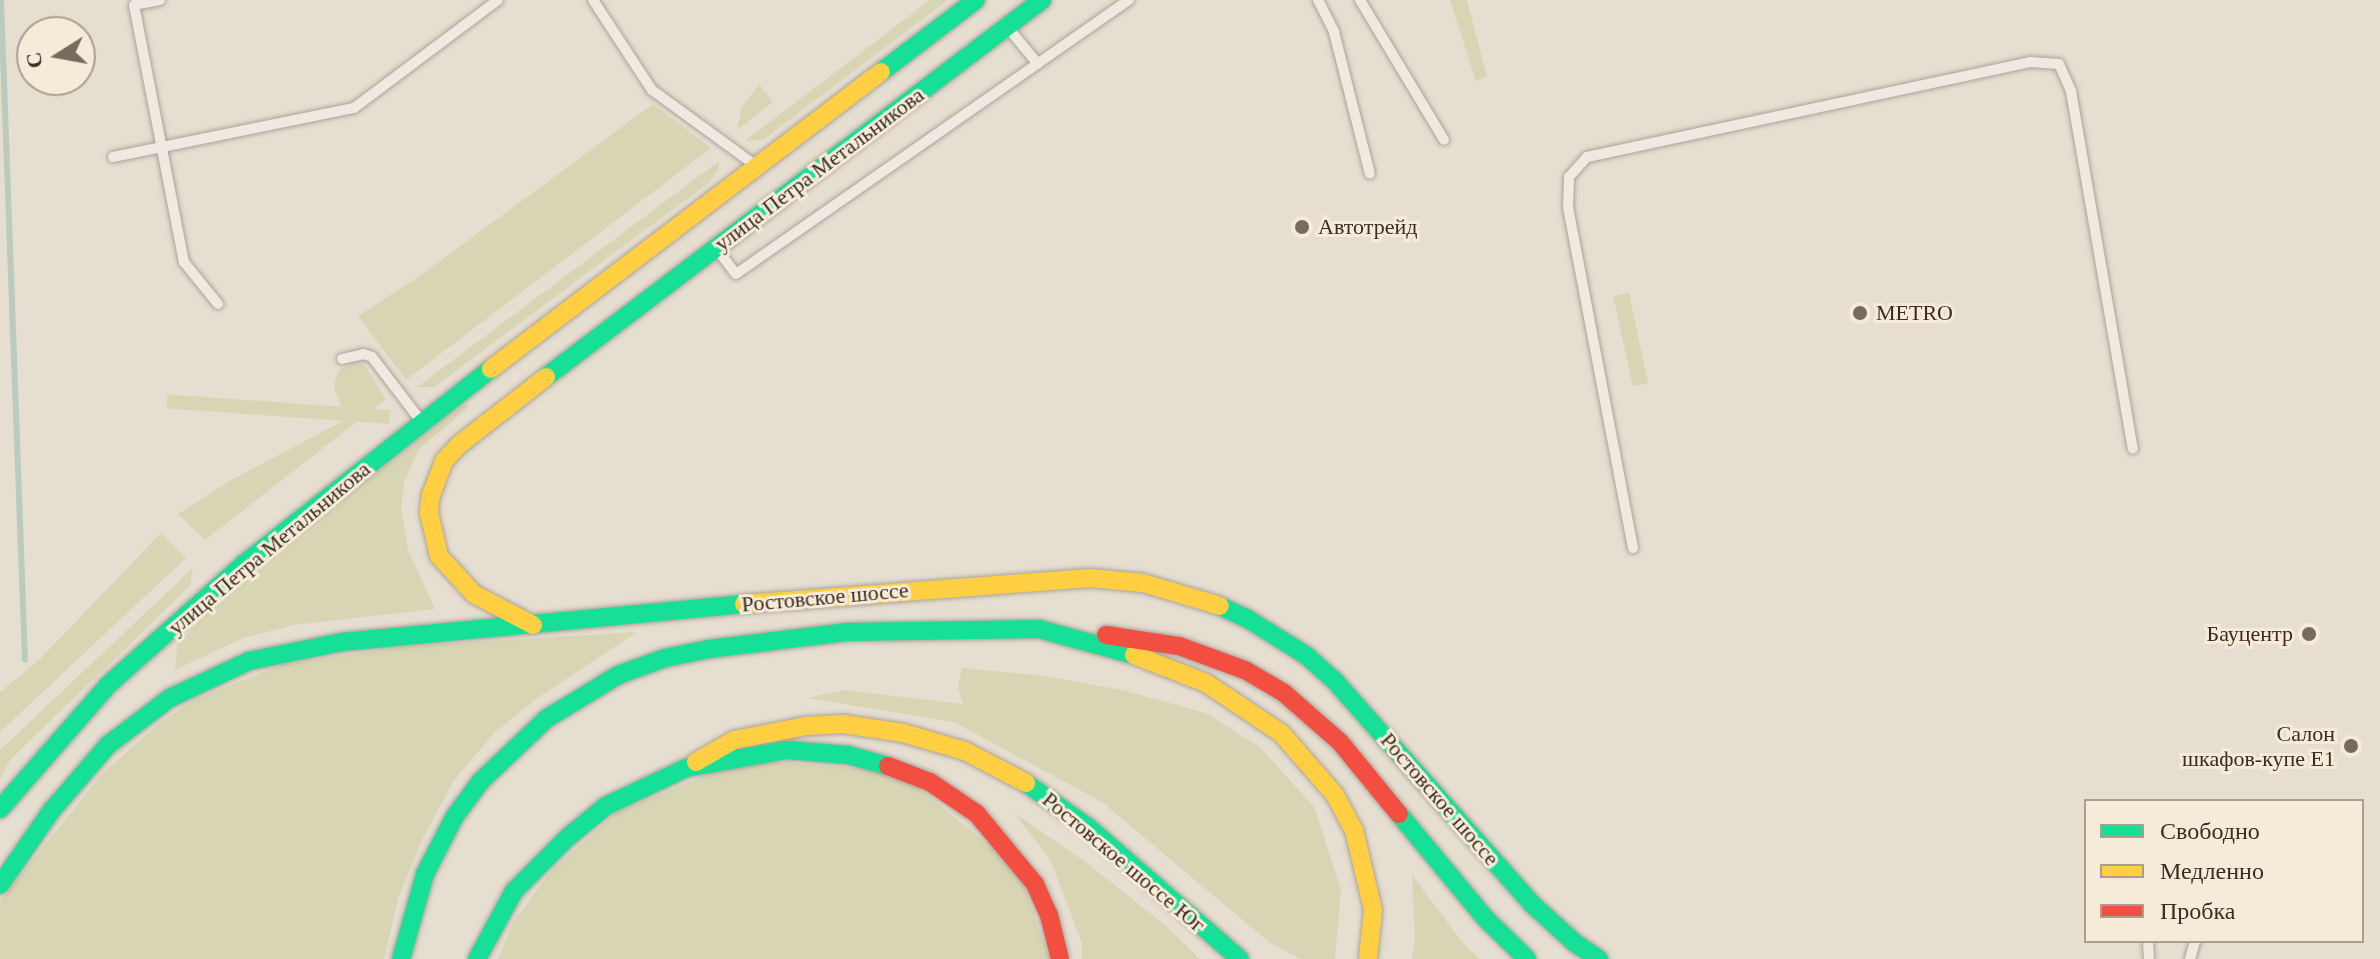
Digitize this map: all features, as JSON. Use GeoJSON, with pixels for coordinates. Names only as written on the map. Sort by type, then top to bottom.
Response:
{"type":"FeatureCollection","features":[{"type":"Feature","properties":{"kind":"main road","name":"улица Петра Метальникова"},"geometry":{"type":"LineString","coordinates":[[0,809],[108,685],[245,563],[563,313],[976,0]]}},
{"type":"Feature","properties":{"kind":"main road","name":"улица Петра Метальникова"},"geometry":{"type":"LineString","coordinates":[[533,625],[474,594],[439,556],[432,536],[431,495],[444,461],[460,444],[715,247],[1042,0]]}},
{"type":"Feature","properties":{"kind":"main road"},"geometry":{"type":"LineString","coordinates":[[563,313],[569,334],[574,339],[580,342],[596,339]]}},
{"type":"Feature","properties":{"kind":"main road","name":"Ростовское шоссе"},"geometry":{"type":"LineString","coordinates":[[0,885],[52,810],[108,745],[149,712],[201,681],[249,661],[292,649],[836,595],[1060,578],[1170,588],[1248,619],[1307,656],[1334,680],[1402,753],[1532,904],[1575,943],[1599,959]]}},
{"type":"Feature","properties":{"kind":"main road"},"geometry":{"type":"LineString","coordinates":[[1039,629],[1159,662],[1206,683],[1281,733],[1335,795],[1354,830],[1373,910],[1368,959]]}},
{"type":"Feature","properties":{"kind":"main road"},"geometry":{"type":"LineString","coordinates":[[401,959],[425,874],[455,816],[474,790],[502,757],[546,719],[618,675],[665,658],[709,649],[848,632],[1039,629],[1179,646],[1245,670],[1284,693],[1340,742],[1486,919],[1527,959]]}},
{"type":"Feature","properties":{"kind":"main road","name":"Ростовское шоссе Юг"},"geometry":{"type":"LineString","coordinates":[[686,768],[734,740],[806,726],[843,724],[903,733],[965,751],[1036,789],[1088,827],[1240,959]]}},
{"type":"Feature","properties":{"kind":"main road"},"geometry":{"type":"LineString","coordinates":[[477,959],[514,891],[567,838],[606,806],[686,768],[787,750],[848,755],[878,762],[930,782],[977,814],[1021,863],[1049,915],[1060,959]]}},
{"type":"Feature","properties":{"kind":"lane"},"geometry":{"type":"LineString","coordinates":[[160,0],[134,5],[184,262],[218,304]]}},
{"type":"Feature","properties":{"kind":"lane"},"geometry":{"type":"LineString","coordinates":[[113,157],[354,108],[498,0]]}},
{"type":"Feature","properties":{"kind":"lane"},"geometry":{"type":"LineString","coordinates":[[593,0],[652,90],[757,166]]}},
{"type":"Feature","properties":{"kind":"lane"},"geometry":{"type":"LineString","coordinates":[[715,247],[736,274],[1129,0]]}},
{"type":"Feature","properties":{"kind":"lane"},"geometry":{"type":"LineString","coordinates":[[1318,0],[1334,32],[1370,174]]}},
{"type":"Feature","properties":{"kind":"lane"},"geometry":{"type":"LineString","coordinates":[[1360,0],[1444,140]]}},
{"type":"Feature","properties":{"kind":"lane"},"geometry":{"type":"LineString","coordinates":[[1007,27],[1038,64]]}},
{"type":"Feature","properties":{"kind":"lane"},"geometry":{"type":"LineString","coordinates":[[1633,548],[1568,208],[1569,177],[1587,157],[2030,62],[2059,64],[2071,91],[2133,449]]}},
{"type":"Feature","properties":{"kind":"lane"},"geometry":{"type":"LineString","coordinates":[[342,359],[363,354],[372,357],[422,423]]}},
{"type":"Feature","properties":{"kind":"shaded area"},"geometry":{"type":"Polygon","coordinates":[[[930,0],[948,0],[763,140],[745,141],[930,0]]]}},
{"type":"Feature","properties":{"kind":"shaded area"},"geometry":{"type":"Polygon","coordinates":[[[1450,0],[1467,0],[1487,77],[1476,81],[1450,0]]]}},
{"type":"Feature","properties":{"kind":"shaded area"},"geometry":{"type":"Polygon","coordinates":[[[759,84],[773,102],[737,130],[742,107],[759,84]]]}},
{"type":"Feature","properties":{"kind":"shaded area"},"geometry":{"type":"Polygon","coordinates":[[[653,104],[711,148],[406,380],[358,316],[424,273],[653,104]]]}},
{"type":"Feature","properties":{"kind":"shaded area"},"geometry":{"type":"Polygon","coordinates":[[[719,161],[719,168],[710,182],[434,387],[417,387],[719,161]]]}},
{"type":"Feature","properties":{"kind":"shaded area"},"geometry":{"type":"Polygon","coordinates":[[[1629,293],[1648,383],[1632,386],[1613,296],[1629,293]]]}},
{"type":"Feature","properties":{"kind":"shaded area"},"geometry":{"type":"Polygon","coordinates":[[[357,362],[364,365],[386,399],[205,540],[178,514],[233,479],[347,419],[335,391],[335,381],[339,370],[357,362]]]}},
{"type":"Feature","properties":{"kind":"shaded area"},"geometry":{"type":"Polygon","coordinates":[[[168,394],[390,410],[389,424],[167,408],[168,394]]]}},
{"type":"Feature","properties":{"kind":"shaded area"},"geometry":{"type":"Polygon","coordinates":[[[465,403],[469,407],[419,449],[404,483],[401,506],[408,550],[435,609],[294,625],[243,638],[175,670],[177,645],[225,594],[465,403]]]}},
{"type":"Feature","properties":{"kind":"shaded area"},"geometry":{"type":"Polygon","coordinates":[[[161,533],[186,558],[0,732],[0,692],[38,661],[161,533]]]}},
{"type":"Feature","properties":{"kind":"shaded area"},"geometry":{"type":"Polygon","coordinates":[[[193,568],[190,586],[10,760],[0,779],[0,750],[193,568]]]}},
{"type":"Feature","properties":{"kind":"shaded area"},"geometry":{"type":"Polygon","coordinates":[[[637,632],[536,699],[496,731],[454,780],[423,838],[399,896],[384,959],[0,959],[0,901],[102,774],[156,726],[194,700],[284,664],[410,646],[637,632]]]}},
{"type":"Feature","properties":{"kind":"shaded area"},"geometry":{"type":"Polygon","coordinates":[[[962,668],[1045,676],[1122,690],[1206,713],[1260,747],[1315,808],[1341,891],[1335,959],[1301,959],[1270,943],[1102,802],[954,722],[808,698],[844,690],[963,704],[958,687],[962,668]]]}},
{"type":"Feature","properties":{"kind":"shaded area"},"geometry":{"type":"Polygon","coordinates":[[[744,759],[899,772],[1018,869],[1050,959],[498,959],[512,924],[551,871],[616,813],[744,759]]]}},
{"type":"Feature","properties":{"kind":"shaded area"},"geometry":{"type":"Polygon","coordinates":[[[1014,813],[1087,863],[1165,925],[1200,959],[1082,959],[1082,943],[1050,859],[1014,813]]]}},
{"type":"Feature","properties":{"kind":"shaded area"},"geometry":{"type":"Polygon","coordinates":[[[1412,875],[1463,943],[1480,959],[1411,959],[1415,941],[1412,875]]]}},
{"type":"Feature","properties":{"kind":"waterway"},"geometry":{"type":"LineString","coordinates":[[1,0],[25,660]]}},
{"type":"Feature","properties":{"kind":"traffic: fast"},"geometry":{"type":"LineString","coordinates":[[881,72],[976,0]]}},
{"type":"Feature","properties":{"kind":"traffic: fast"},"geometry":{"type":"LineString","coordinates":[[546,377],[1042,0]]}},
{"type":"Feature","properties":{"kind":"traffic: fast"},"geometry":{"type":"LineString","coordinates":[[0,809],[108,685],[245,563],[491,369]]}},
{"type":"Feature","properties":{"kind":"traffic: fast"},"geometry":{"type":"LineString","coordinates":[[0,885],[52,810],[108,745],[170,698],[249,661],[342,642],[744,604]]}},
{"type":"Feature","properties":{"kind":"traffic: fast"},"geometry":{"type":"LineString","coordinates":[[1220,606],[1248,619],[1307,656],[1334,680],[1532,904],[1575,943],[1599,959]]}},
{"type":"Feature","properties":{"kind":"traffic: fast"},"geometry":{"type":"LineString","coordinates":[[401,959],[425,874],[455,816],[481,781],[546,719],[618,675],[665,658],[709,649],[848,632],[1039,629],[1134,655]]}},
{"type":"Feature","properties":{"kind":"traffic: fast"},"geometry":{"type":"LineString","coordinates":[[477,959],[514,891],[567,838],[606,806],[686,768],[787,750],[848,755],[888,766]]}},
{"type":"Feature","properties":{"kind":"traffic: fast"},"geometry":{"type":"LineString","coordinates":[[1026,783],[1088,827],[1240,959]]}},
{"type":"Feature","properties":{"kind":"traffic: fast"},"geometry":{"type":"LineString","coordinates":[[1399,814],[1486,919],[1527,959]]}},
{"type":"Feature","properties":{"kind":"traffic: slow"},"geometry":{"type":"LineString","coordinates":[[491,369],[881,72]]}},
{"type":"Feature","properties":{"kind":"traffic: slow"},"geometry":{"type":"LineString","coordinates":[[533,625],[474,594],[439,556],[429,513],[431,495],[444,461],[460,444],[546,377]]}},
{"type":"Feature","properties":{"kind":"traffic: slow"},"geometry":{"type":"LineString","coordinates":[[744,604],[1090,578],[1143,583],[1220,606]]}},
{"type":"Feature","properties":{"kind":"traffic: slow"},"geometry":{"type":"LineString","coordinates":[[1134,655],[1206,683],[1281,733],[1335,795],[1354,830],[1373,910],[1368,959]]}},
{"type":"Feature","properties":{"kind":"traffic: slow"},"geometry":{"type":"LineString","coordinates":[[696,762],[734,740],[806,726],[843,724],[903,733],[965,751],[1026,783]]}},
{"type":"Feature","properties":{"kind":"traffic: jam"},"geometry":{"type":"LineString","coordinates":[[1106,635],[1179,646],[1245,670],[1284,693],[1340,742],[1399,814]]}},
{"type":"Feature","properties":{"kind":"traffic: jam"},"geometry":{"type":"LineString","coordinates":[[888,766],[930,782],[977,814],[1035,884],[1049,915],[1060,959]]}},
{"type":"Feature","properties":{"kind":"place","name":"Автотрейд"},"geometry":{"type":"Point","coordinates":[1302,227]}},
{"type":"Feature","properties":{"kind":"place","name":"METRO"},"geometry":{"type":"Point","coordinates":[1860,313]}},
{"type":"Feature","properties":{"kind":"place","name":"Бауцентр"},"geometry":{"type":"Point","coordinates":[2309,634]}},
{"type":"Feature","properties":{"kind":"place","name":"Салон шкафов-купе Е1"},"geometry":{"type":"Point","coordinates":[2351,746]}}]}
